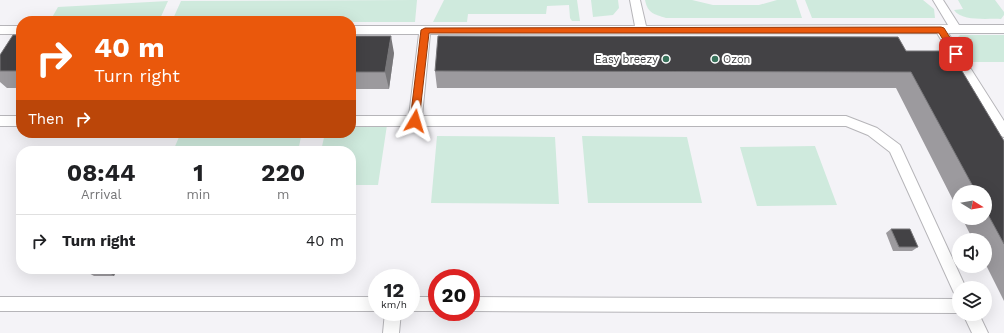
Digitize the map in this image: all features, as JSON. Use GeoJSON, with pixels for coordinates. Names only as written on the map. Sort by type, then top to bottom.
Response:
{"type":"FeatureCollection","features":[{"type":"Feature","properties":{"kind":"lane"},"geometry":{"type":"LineString","coordinates":[[635,0],[641,30]]}},
{"type":"Feature","properties":{"kind":"lane"},"geometry":{"type":"LineString","coordinates":[[938,0],[956,30]]}},
{"type":"Feature","properties":{"kind":"lane"},"geometry":{"type":"LineString","coordinates":[[356,30],[1004,29]]}},
{"type":"Feature","properties":{"kind":"lane"},"geometry":{"type":"LineString","coordinates":[[0,30],[16,30]]}},
{"type":"Feature","properties":{"kind":"lane"},"geometry":{"type":"LineString","coordinates":[[415,121],[425,30]]}},
{"type":"Feature","properties":{"kind":"lane"},"geometry":{"type":"LineString","coordinates":[[941,30],[1004,132]]}},
{"type":"Feature","properties":{"kind":"lane"},"geometry":{"type":"LineString","coordinates":[[0,121],[16,121]]}},
{"type":"Feature","properties":{"kind":"lane"},"geometry":{"type":"LineString","coordinates":[[356,121],[846,121],[860,125],[885,138],[895,149],[956,281]]}},
{"type":"Feature","properties":{"kind":"lane"},"geometry":{"type":"LineString","coordinates":[[0,304],[368,304]]}},
{"type":"Feature","properties":{"kind":"lane"},"geometry":{"type":"LineString","coordinates":[[480,304],[952,306]]}},
{"type":"Feature","properties":{"kind":"lane"},"geometry":{"type":"LineString","coordinates":[[391,333],[392,321]]}},
{"type":"Feature","properties":{"kind":"lane"},"geometry":{"type":"LineString","coordinates":[[974,321],[980,333]]}},
{"type":"Feature","properties":{"kind":"green space"},"geometry":{"type":"Polygon","coordinates":[[[417,0],[415,22],[356,22],[356,16],[174,16],[181,1],[417,0]]]}},
{"type":"Feature","properties":{"kind":"green space"},"geometry":{"type":"Polygon","coordinates":[[[444,0],[577,0],[580,21],[572,21],[570,18],[569,5],[547,6],[546,14],[468,14],[467,22],[433,22],[444,0]]]}},
{"type":"Feature","properties":{"kind":"green space"},"geometry":{"type":"Polygon","coordinates":[[[591,0],[618,0],[619,8],[613,15],[593,17],[591,0]]]}},
{"type":"Feature","properties":{"kind":"green space"},"geometry":{"type":"Polygon","coordinates":[[[645,0],[692,0],[713,5],[759,5],[777,0],[796,0],[802,18],[666,18],[652,13],[646,5],[645,0]]]}},
{"type":"Feature","properties":{"kind":"green space"},"geometry":{"type":"Polygon","coordinates":[[[805,0],[923,0],[934,9],[935,18],[812,18],[805,0]]]}},
{"type":"Feature","properties":{"kind":"green space"},"geometry":{"type":"Polygon","coordinates":[[[958,0],[995,0],[1004,12],[1004,15],[1001,19],[969,18],[958,14],[954,10],[963,9],[958,0]]]}},
{"type":"Feature","properties":{"kind":"green space"},"geometry":{"type":"Polygon","coordinates":[[[168,1],[161,16],[53,16],[58,7],[168,1]]]}},
{"type":"Feature","properties":{"kind":"green space"},"geometry":{"type":"Polygon","coordinates":[[[960,35],[1004,35],[1004,62],[969,62],[956,39],[960,35]]]}},
{"type":"Feature","properties":{"kind":"green space"},"geometry":{"type":"Polygon","coordinates":[[[356,125],[387,125],[378,185],[356,185],[356,146],[322,146],[324,138],[356,138],[356,125]]]}},
{"type":"Feature","properties":{"kind":"green space"},"geometry":{"type":"Polygon","coordinates":[[[437,136],[555,137],[559,204],[431,203],[437,136]]]}},
{"type":"Feature","properties":{"kind":"green space"},"geometry":{"type":"Polygon","coordinates":[[[582,136],[687,137],[702,203],[588,203],[582,136]]]}},
{"type":"Feature","properties":{"kind":"green space"},"geometry":{"type":"Polygon","coordinates":[[[179,138],[301,138],[299,146],[175,146],[179,138]]]}},
{"type":"Feature","properties":{"kind":"green space"},"geometry":{"type":"Polygon","coordinates":[[[815,146],[837,205],[757,206],[740,147],[815,146]]]}},
{"type":"Feature","properties":{"kind":"building"},"geometry":{"type":"Polygon","coordinates":[[[13,35],[16,35],[16,71],[0,71],[0,55],[13,35]]]}},
{"type":"Feature","properties":{"kind":"building"},"geometry":{"type":"Polygon","coordinates":[[[356,36],[391,36],[385,72],[356,72],[356,36]]]}},
{"type":"Feature","properties":{"kind":"building"},"geometry":{"type":"Polygon","coordinates":[[[438,36],[898,37],[906,51],[950,51],[1004,141],[1004,244],[992,222],[992,185],[972,185],[911,72],[435,71],[438,36]]]}},
{"type":"Feature","properties":{"kind":"building"},"geometry":{"type":"Polygon","coordinates":[[[891,229],[910,229],[918,247],[899,247],[891,229]]]}},
{"type":"Feature","properties":{"kind":"place","name":"Easy breezy"},"geometry":{"type":"Point","coordinates":[666,59]}},
{"type":"Feature","properties":{"kind":"place","name":"Ozon"},"geometry":{"type":"Point","coordinates":[715,59]}},
{"type":"Feature","properties":{"kind":"route"},"geometry":{"type":"LineString","coordinates":[[415,121],[425,30],[941,30],[956,54]]}}]}
